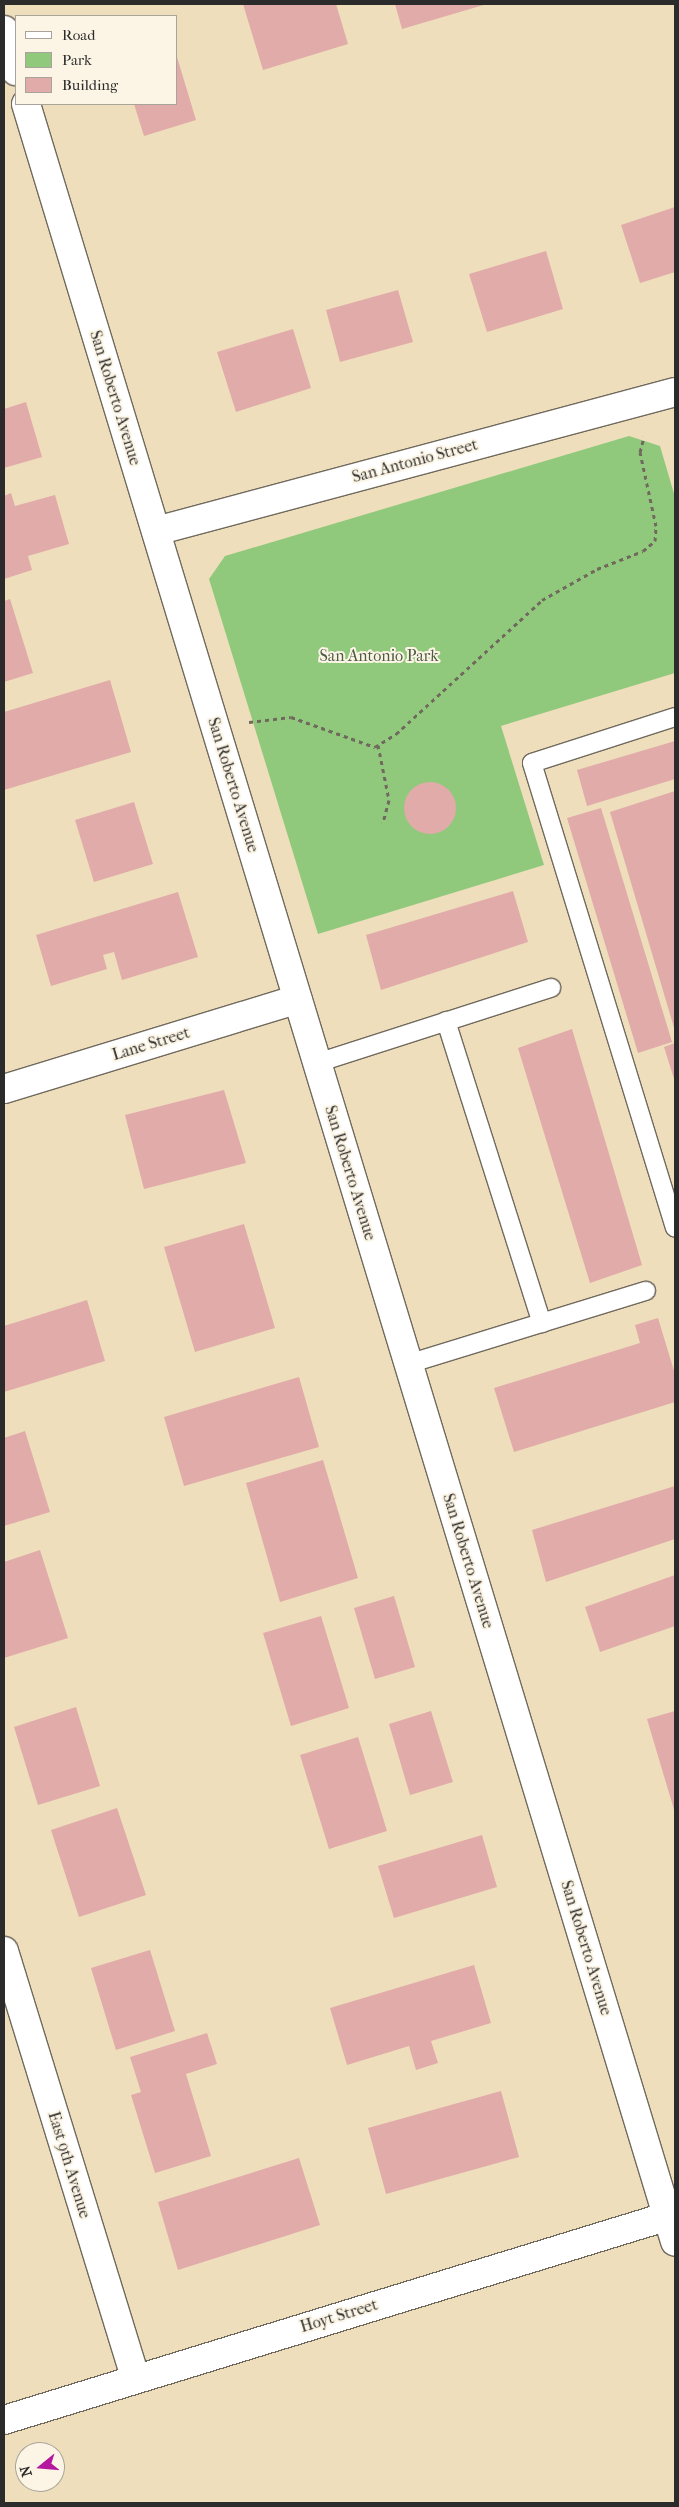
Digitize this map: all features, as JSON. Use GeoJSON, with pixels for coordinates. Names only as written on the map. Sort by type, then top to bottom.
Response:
{"type":"FeatureCollection","features":[{"type":"Feature","properties":{"kind":"street"},"geometry":{"type":"LineString","coordinates":[[4,30],[15,68]]}},
{"type":"Feature","properties":{"kind":"street","name":"San Roberto Avenue"},"geometry":{"type":"LineString","coordinates":[[26,105],[408,1364],[671,2215],[675,2242]]}},
{"type":"Feature","properties":{"kind":"street","name":"San Antonio Street"},"geometry":{"type":"LineString","coordinates":[[156,531],[675,392]]}},
{"type":"Feature","properties":{"kind":"street","name":"Lane Street"},"geometry":{"type":"LineString","coordinates":[[4,1089],[298,999]]}},
{"type":"Feature","properties":{"kind":"street","name":"East 9th Avenue"},"geometry":{"type":"LineString","coordinates":[[4,1952],[135,2378]]}},
{"type":"Feature","properties":{"kind":"street","name":"Hoyt Street"},"geometry":{"type":"LineString","coordinates":[[4,2420],[135,2378],[671,2215]]}},
{"type":"Feature","properties":{"kind":"lane"},"geometry":{"type":"LineString","coordinates":[[675,717],[532,763],[675,1228]]}},
{"type":"Feature","properties":{"kind":"lane"},"geometry":{"type":"LineString","coordinates":[[317,1063],[551,988]]}},
{"type":"Feature","properties":{"kind":"lane"},"geometry":{"type":"LineString","coordinates":[[446,1021],[542,1323]]}},
{"type":"Feature","properties":{"kind":"lane"},"geometry":{"type":"LineString","coordinates":[[408,1364],[646,1291]]}},
{"type":"Feature","properties":{"kind":"path"},"geometry":{"type":"LineString","coordinates":[[246,722],[291,717],[378,745],[396,734],[542,600],[597,569],[643,551],[655,541],[656,526],[640,452],[645,431]]}},
{"type":"Feature","properties":{"kind":"path"},"geometry":{"type":"LineString","coordinates":[[378,745],[389,800],[383,823]]}},
{"type":"Feature","properties":{"kind":"green space","name":"San Antonio Park"},"geometry":{"type":"Polygon","coordinates":[[[629,436],[660,446],[675,497],[675,673],[501,726],[544,865],[318,934],[209,579],[225,556],[629,436]]]}},
{"type":"Feature","properties":{"kind":"building"},"geometry":{"type":"Polygon","coordinates":[[[243,4],[336,4],[348,44],[263,70],[243,4]]]}},
{"type":"Feature","properties":{"kind":"building"},"geometry":{"type":"Polygon","coordinates":[[[395,4],[487,4],[402,29],[395,4]]]}},
{"type":"Feature","properties":{"kind":"building"},"geometry":{"type":"Polygon","coordinates":[[[178,60],[196,120],[144,136],[134,105],[178,105],[178,60]]]}},
{"type":"Feature","properties":{"kind":"building"},"geometry":{"type":"Polygon","coordinates":[[[675,207],[675,272],[640,283],[621,225],[675,207]]]}},
{"type":"Feature","properties":{"kind":"building"},"geometry":{"type":"Polygon","coordinates":[[[546,251],[563,309],[487,332],[469,274],[546,251]]]}},
{"type":"Feature","properties":{"kind":"building"},"geometry":{"type":"Polygon","coordinates":[[[398,290],[413,342],[340,362],[326,310],[398,290]]]}},
{"type":"Feature","properties":{"kind":"building"},"geometry":{"type":"Polygon","coordinates":[[[293,329],[311,388],[236,412],[217,352],[293,329]]]}},
{"type":"Feature","properties":{"kind":"building"},"geometry":{"type":"Polygon","coordinates":[[[26,402],[42,457],[4,468],[4,409],[26,402]]]}},
{"type":"Feature","properties":{"kind":"building"},"geometry":{"type":"Polygon","coordinates":[[[11,493],[15,506],[55,495],[69,544],[28,556],[32,570],[4,579],[4,496],[11,493]]]}},
{"type":"Feature","properties":{"kind":"building"},"geometry":{"type":"Polygon","coordinates":[[[10,599],[33,673],[4,682],[4,601],[10,599]]]}},
{"type":"Feature","properties":{"kind":"building"},"geometry":{"type":"Polygon","coordinates":[[[110,680],[131,752],[4,790],[4,712],[110,680]]]}},
{"type":"Feature","properties":{"kind":"building"},"geometry":{"type":"Polygon","coordinates":[[[675,741],[675,779],[587,806],[577,770],[675,741]]]}},
{"type":"Feature","properties":{"kind":"building"},"geometry":{"type":"Polygon","coordinates":[[[425,782],[435,782],[449,789],[456,803],[456,813],[449,827],[435,834],[425,834],[415,830],[408,823],[404,813],[404,803],[408,793],[415,786],[425,782]]]}},
{"type":"Feature","properties":{"kind":"building"},"geometry":{"type":"Polygon","coordinates":[[[675,791],[675,1031],[610,812],[675,791]]]}},
{"type":"Feature","properties":{"kind":"building"},"geometry":{"type":"Polygon","coordinates":[[[134,802],[153,864],[94,882],[75,820],[134,802]]]}},
{"type":"Feature","properties":{"kind":"building"},"geometry":{"type":"Polygon","coordinates":[[[601,808],[672,1042],[638,1053],[567,818],[601,808]]]}},
{"type":"Feature","properties":{"kind":"building"},"geometry":{"type":"Polygon","coordinates":[[[513,891],[528,942],[381,990],[366,935],[513,891]]]}},
{"type":"Feature","properties":{"kind":"building"},"geometry":{"type":"Polygon","coordinates":[[[178,892],[198,957],[122,980],[114,952],[103,955],[107,969],[51,986],[36,935],[178,892]]]}},
{"type":"Feature","properties":{"kind":"building"},"geometry":{"type":"Polygon","coordinates":[[[572,1029],[642,1265],[590,1283],[518,1048],[572,1029]]]}},
{"type":"Feature","properties":{"kind":"building"},"geometry":{"type":"Polygon","coordinates":[[[675,1043],[675,1082],[664,1047],[675,1043]]]}},
{"type":"Feature","properties":{"kind":"building"},"geometry":{"type":"Polygon","coordinates":[[[224,1090],[246,1163],[144,1189],[125,1115],[224,1090]]]}},
{"type":"Feature","properties":{"kind":"building"},"geometry":{"type":"Polygon","coordinates":[[[244,1224],[275,1328],[195,1352],[164,1247],[244,1224]]]}},
{"type":"Feature","properties":{"kind":"building"},"geometry":{"type":"Polygon","coordinates":[[[87,1300],[105,1361],[4,1392],[4,1326],[87,1300]]]}},
{"type":"Feature","properties":{"kind":"building"},"geometry":{"type":"Polygon","coordinates":[[[658,1318],[675,1374],[675,1402],[514,1452],[494,1388],[640,1343],[635,1325],[658,1318]]]}},
{"type":"Feature","properties":{"kind":"building"},"geometry":{"type":"Polygon","coordinates":[[[299,1377],[319,1447],[184,1486],[164,1417],[299,1377]]]}},
{"type":"Feature","properties":{"kind":"building"},"geometry":{"type":"Polygon","coordinates":[[[25,1431],[50,1512],[4,1526],[4,1438],[25,1431]]]}},
{"type":"Feature","properties":{"kind":"building"},"geometry":{"type":"Polygon","coordinates":[[[323,1460],[358,1578],[280,1602],[246,1483],[323,1460]]]}},
{"type":"Feature","properties":{"kind":"building"},"geometry":{"type":"Polygon","coordinates":[[[675,1486],[675,1539],[546,1582],[532,1530],[675,1486]]]}},
{"type":"Feature","properties":{"kind":"building"},"geometry":{"type":"Polygon","coordinates":[[[40,1550],[68,1638],[4,1658],[4,1562],[40,1550]]]}},
{"type":"Feature","properties":{"kind":"building"},"geometry":{"type":"Polygon","coordinates":[[[675,1575],[675,1626],[600,1652],[585,1607],[675,1575]]]}},
{"type":"Feature","properties":{"kind":"building"},"geometry":{"type":"Polygon","coordinates":[[[394,1596],[415,1667],[375,1679],[354,1608],[394,1596]]]}},
{"type":"Feature","properties":{"kind":"building"},"geometry":{"type":"Polygon","coordinates":[[[321,1616],[349,1708],[291,1726],[263,1633],[321,1616]]]}},
{"type":"Feature","properties":{"kind":"building"},"geometry":{"type":"Polygon","coordinates":[[[76,1707],[100,1786],[38,1805],[14,1727],[76,1707]]]}},
{"type":"Feature","properties":{"kind":"building"},"geometry":{"type":"Polygon","coordinates":[[[431,1711],[453,1782],[410,1795],[389,1724],[431,1711]]]}},
{"type":"Feature","properties":{"kind":"building"},"geometry":{"type":"Polygon","coordinates":[[[675,1711],[675,1813],[647,1719],[675,1711]]]}},
{"type":"Feature","properties":{"kind":"building"},"geometry":{"type":"Polygon","coordinates":[[[358,1737],[387,1831],[329,1849],[300,1755],[358,1737]]]}},
{"type":"Feature","properties":{"kind":"building"},"geometry":{"type":"Polygon","coordinates":[[[117,1808],[146,1895],[79,1917],[51,1830],[117,1808]]]}},
{"type":"Feature","properties":{"kind":"building"},"geometry":{"type":"Polygon","coordinates":[[[482,1835],[497,1887],[394,1918],[378,1866],[482,1835]]]}},
{"type":"Feature","properties":{"kind":"building"},"geometry":{"type":"Polygon","coordinates":[[[150,1950],[175,2031],[116,2050],[91,1968],[150,1950]]]}},
{"type":"Feature","properties":{"kind":"building"},"geometry":{"type":"Polygon","coordinates":[[[474,1965],[491,2023],[431,2041],[438,2063],[416,2070],[409,2046],[347,2065],[330,2008],[474,1965]]]}},
{"type":"Feature","properties":{"kind":"building"},"geometry":{"type":"Polygon","coordinates":[[[207,2033],[217,2064],[186,2074],[211,2156],[155,2173],[131,2095],[141,2092],[130,2057],[207,2033]]]}},
{"type":"Feature","properties":{"kind":"building"},"geometry":{"type":"Polygon","coordinates":[[[501,2091],[519,2157],[386,2194],[368,2128],[501,2091]]]}},
{"type":"Feature","properties":{"kind":"building"},"geometry":{"type":"Polygon","coordinates":[[[299,2158],[320,2225],[178,2270],[158,2202],[299,2158]]]}}]}
